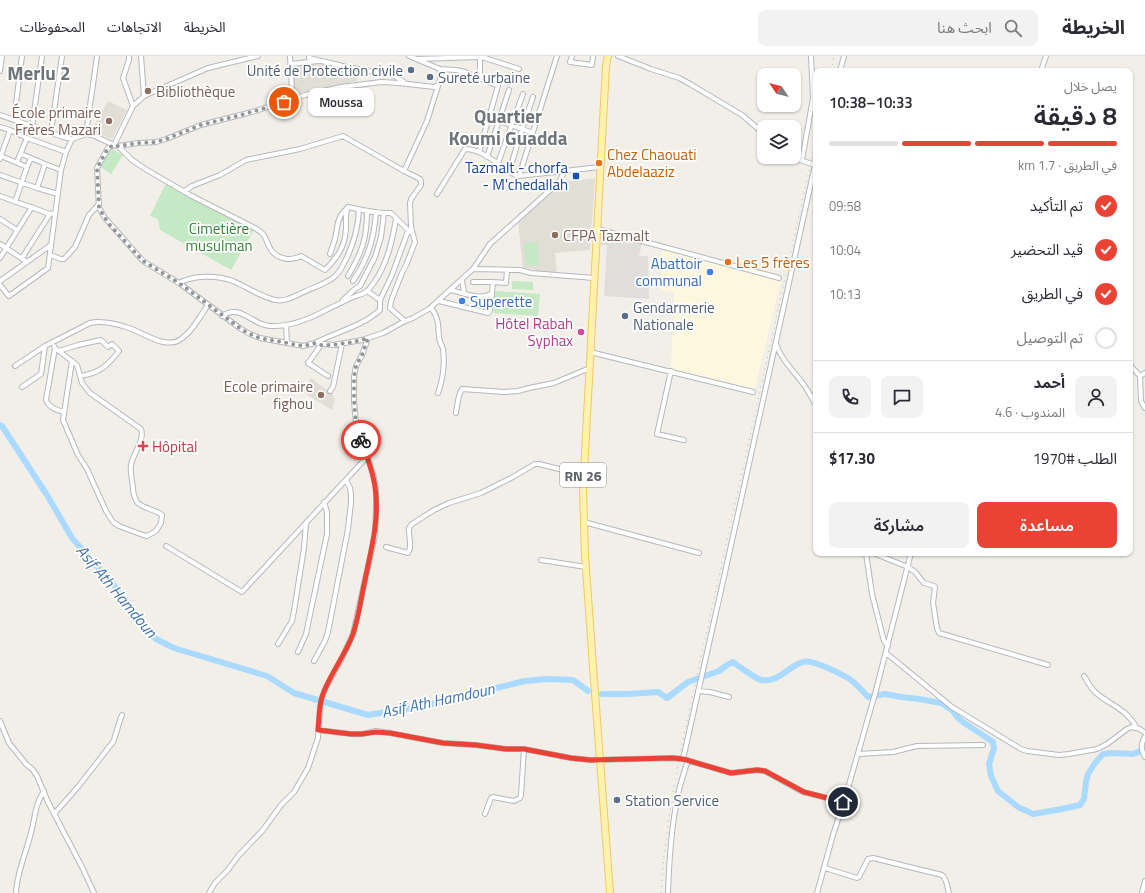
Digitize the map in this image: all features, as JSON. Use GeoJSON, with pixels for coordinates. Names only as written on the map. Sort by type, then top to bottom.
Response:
{"type":"FeatureCollection","features":[{"type":"Feature","properties":{"kind":"main road","name":"RN 26"},"geometry":{"type":"LineString","coordinates":[[608,56],[606,66],[582,490],[586,567],[610,893]]}},
{"type":"Feature","properties":{"kind":"street"},"geometry":{"type":"LineString","coordinates":[[0,71],[2,56]]}},
{"type":"Feature","properties":{"kind":"street"},"geometry":{"type":"LineString","coordinates":[[14,119],[22,56]]}},
{"type":"Feature","properties":{"kind":"street"},"geometry":{"type":"LineString","coordinates":[[32,126],[42,56]]}},
{"type":"Feature","properties":{"kind":"street"},"geometry":{"type":"LineString","coordinates":[[51,132],[62,56]]}},
{"type":"Feature","properties":{"kind":"street"},"geometry":{"type":"LineString","coordinates":[[86,134],[97,56]]}},
{"type":"Feature","properties":{"kind":"street"},"geometry":{"type":"LineString","coordinates":[[129,56],[123,78],[133,106]]}},
{"type":"Feature","properties":{"kind":"street"},"geometry":{"type":"LineString","coordinates":[[141,56],[144,96]]}},
{"type":"Feature","properties":{"kind":"street"},"geometry":{"type":"LineString","coordinates":[[116,145],[133,106],[144,96],[208,68],[258,56]]}},
{"type":"Feature","properties":{"kind":"street"},"geometry":{"type":"LineString","coordinates":[[290,56],[292,90]]}},
{"type":"Feature","properties":{"kind":"street"},"geometry":{"type":"LineString","coordinates":[[309,56],[309,58],[347,67],[388,74],[406,84]]}},
{"type":"Feature","properties":{"kind":"street"},"geometry":{"type":"LineString","coordinates":[[409,56],[440,69],[465,72],[498,86],[479,152]]}},
{"type":"Feature","properties":{"kind":"street"},"geometry":{"type":"LineString","coordinates":[[519,176],[557,56]]}},
{"type":"Feature","properties":{"kind":"street"},"geometry":{"type":"LineString","coordinates":[[572,56],[570,62],[592,65],[593,56]]}},
{"type":"Feature","properties":{"kind":"street"},"geometry":{"type":"LineString","coordinates":[[618,56],[679,78],[742,116],[757,128]]}},
{"type":"Feature","properties":{"kind":"street"},"geometry":{"type":"LineString","coordinates":[[811,56],[813,98],[802,160],[813,164]]}},
{"type":"Feature","properties":{"kind":"street"},"geometry":{"type":"LineString","coordinates":[[841,68],[844,56]]}},
{"type":"Feature","properties":{"kind":"street"},"geometry":{"type":"LineString","coordinates":[[1042,68],[1046,56]]}},
{"type":"Feature","properties":{"kind":"street"},"geometry":{"type":"LineString","coordinates":[[414,59],[480,57],[519,69]]}},
{"type":"Feature","properties":{"kind":"street"},"geometry":{"type":"LineString","coordinates":[[480,57],[480,79]]}},
{"type":"Feature","properties":{"kind":"street"},"geometry":{"type":"LineString","coordinates":[[290,64],[322,61]]}},
{"type":"Feature","properties":{"kind":"street"},"geometry":{"type":"LineString","coordinates":[[404,171],[427,121],[440,83],[440,69]]}},
{"type":"Feature","properties":{"kind":"street"},"geometry":{"type":"LineString","coordinates":[[394,76],[395,83]]}},
{"type":"Feature","properties":{"kind":"street"},"geometry":{"type":"LineString","coordinates":[[390,308],[380,310],[373,317],[364,322],[328,336],[315,343],[303,346],[269,340],[250,334],[222,316],[179,283],[143,261],[105,218],[99,208],[97,168],[108,148],[116,145],[156,142],[201,125],[252,112],[305,95],[352,85],[381,82],[434,87],[438,86]]}},
{"type":"Feature","properties":{"kind":"street"},"geometry":{"type":"LineString","coordinates":[[487,157],[509,90]]}},
{"type":"Feature","properties":{"kind":"street"},"geometry":{"type":"LineString","coordinates":[[498,163],[523,94]]}},
{"type":"Feature","properties":{"kind":"street"},"geometry":{"type":"LineString","coordinates":[[509,172],[533,97]]}},
{"type":"Feature","properties":{"kind":"street"},"geometry":{"type":"LineString","coordinates":[[0,114],[72,139],[86,134],[116,145],[139,165],[255,228],[263,235],[271,251],[287,260],[301,256],[325,270],[334,262],[345,239],[346,212],[348,207]]}},
{"type":"Feature","properties":{"kind":"street"},"geometry":{"type":"LineString","coordinates":[[489,117],[533,133]]}},
{"type":"Feature","properties":{"kind":"street"},"geometry":{"type":"LineString","coordinates":[[0,127],[66,152]]}},
{"type":"Feature","properties":{"kind":"street"},"geometry":{"type":"LineString","coordinates":[[10,130],[0,157],[17,162],[27,167]]}},
{"type":"Feature","properties":{"kind":"street"},"geometry":{"type":"LineString","coordinates":[[185,191],[192,186],[220,175],[246,160],[300,149],[342,136],[404,171],[420,178],[421,185],[410,203],[411,227],[414,242],[391,301],[390,308]]}},
{"type":"Feature","properties":{"kind":"street"},"geometry":{"type":"LineString","coordinates":[[17,162],[27,138]]}},
{"type":"Feature","properties":{"kind":"street"},"geometry":{"type":"LineString","coordinates":[[0,285],[9,296],[48,268],[51,245],[52,213],[58,194],[61,170],[66,152],[72,139]]}},
{"type":"Feature","properties":{"kind":"street"},"geometry":{"type":"LineString","coordinates":[[437,194],[465,149],[479,152],[516,176],[600,167]]}},
{"type":"Feature","properties":{"kind":"street"},"geometry":{"type":"LineString","coordinates":[[21,154],[61,170]]}},
{"type":"Feature","properties":{"kind":"street"},"geometry":{"type":"LineString","coordinates":[[14,202],[31,158]]}},
{"type":"Feature","properties":{"kind":"street"},"geometry":{"type":"LineString","coordinates":[[37,188],[45,164]]}},
{"type":"Feature","properties":{"kind":"street"},"geometry":{"type":"LineString","coordinates":[[315,343],[321,345],[333,345],[368,338],[382,333],[431,308],[473,269],[490,244],[559,182],[564,172]]}},
{"type":"Feature","properties":{"kind":"street"},"geometry":{"type":"LineString","coordinates":[[0,175],[58,194]]}},
{"type":"Feature","properties":{"kind":"street"},"geometry":{"type":"LineString","coordinates":[[668,893],[675,810],[698,691],[813,178]]}},
{"type":"Feature","properties":{"kind":"street"},"geometry":{"type":"LineString","coordinates":[[0,196],[14,202],[52,213]]}},
{"type":"Feature","properties":{"kind":"street"},"geometry":{"type":"LineString","coordinates":[[50,255],[64,259],[75,247],[89,215],[99,204]]}},
{"type":"Feature","properties":{"kind":"street"},"geometry":{"type":"LineString","coordinates":[[0,258],[32,207]]}},
{"type":"Feature","properties":{"kind":"street"},"geometry":{"type":"LineString","coordinates":[[348,207],[384,214],[391,213],[408,231],[413,234]]}},
{"type":"Feature","properties":{"kind":"street"},"geometry":{"type":"LineString","coordinates":[[330,254],[335,240],[338,222],[341,215],[348,207]]}},
{"type":"Feature","properties":{"kind":"street"},"geometry":{"type":"LineString","coordinates":[[179,283],[194,278],[217,278],[233,281],[255,293],[276,300],[290,298],[330,280],[339,272],[350,253],[357,230],[359,210]]}},
{"type":"Feature","properties":{"kind":"street"},"geometry":{"type":"LineString","coordinates":[[348,276],[363,248],[367,228],[368,211]]}},
{"type":"Feature","properties":{"kind":"street"},"geometry":{"type":"LineString","coordinates":[[353,281],[371,245],[374,234],[376,212]]}},
{"type":"Feature","properties":{"kind":"street"},"geometry":{"type":"LineString","coordinates":[[22,258],[52,213]]}},
{"type":"Feature","properties":{"kind":"street"},"geometry":{"type":"LineString","coordinates":[[338,304],[360,286],[370,268],[379,247],[384,214]]}},
{"type":"Feature","properties":{"kind":"street"},"geometry":{"type":"LineString","coordinates":[[0,219],[17,230]]}},
{"type":"Feature","properties":{"kind":"street"},"geometry":{"type":"LineString","coordinates":[[222,316],[230,311],[250,317],[258,323],[269,326],[286,325],[311,318],[367,291],[376,279],[388,256],[394,235],[396,219]]}},
{"type":"Feature","properties":{"kind":"street"},"geometry":{"type":"LineString","coordinates":[[597,229],[779,278]]}},
{"type":"Feature","properties":{"kind":"street"},"geometry":{"type":"LineString","coordinates":[[380,310],[380,300],[396,264],[408,231]]}},
{"type":"Feature","properties":{"kind":"street"},"geometry":{"type":"LineString","coordinates":[[0,244],[27,262]]}},
{"type":"Feature","properties":{"kind":"street"},"geometry":{"type":"LineString","coordinates":[[0,281],[51,245]]}},
{"type":"Feature","properties":{"kind":"street"},"geometry":{"type":"LineString","coordinates":[[473,269],[520,270],[531,273],[594,278]]}},
{"type":"Feature","properties":{"kind":"street"},"geometry":{"type":"LineString","coordinates":[[474,282],[506,283],[507,270]]}},
{"type":"Feature","properties":{"kind":"street"},"geometry":{"type":"LineString","coordinates":[[462,280],[464,293]]}},
{"type":"Feature","properties":{"kind":"street"},"geometry":{"type":"LineString","coordinates":[[439,301],[488,313],[490,311],[493,282]]}},
{"type":"Feature","properties":{"kind":"street"},"geometry":{"type":"LineString","coordinates":[[451,290],[480,297],[490,295],[492,293]]}},
{"type":"Feature","properties":{"kind":"street"},"geometry":{"type":"LineString","coordinates":[[367,291],[380,300]]}},
{"type":"Feature","properties":{"kind":"street"},"geometry":{"type":"LineString","coordinates":[[15,366],[45,346],[90,323],[99,322],[116,324],[160,341],[169,343],[175,342],[186,335],[208,305]]}},
{"type":"Feature","properties":{"kind":"street"},"geometry":{"type":"LineString","coordinates":[[390,308],[405,321]]}},
{"type":"Feature","properties":{"kind":"street"},"geometry":{"type":"LineString","coordinates":[[431,308],[436,313],[439,340],[443,350],[444,370],[438,393]]}},
{"type":"Feature","properties":{"kind":"street"},"geometry":{"type":"LineString","coordinates":[[286,325],[287,343]]}},
{"type":"Feature","properties":{"kind":"street"},"geometry":{"type":"LineString","coordinates":[[209,893],[215,883],[263,830],[281,806],[294,792],[308,768],[318,738],[322,697],[353,634],[375,535],[376,488],[356,423],[354,401],[354,377],[356,366],[368,338]]}},
{"type":"Feature","properties":{"kind":"street"},"geometry":{"type":"LineString","coordinates":[[59,351],[101,340],[108,347],[112,344],[120,351],[106,366],[96,372],[80,376]]}},
{"type":"Feature","properties":{"kind":"street"},"geometry":{"type":"LineString","coordinates":[[52,342],[55,348],[72,361],[77,365],[82,383],[90,393],[141,429],[142,436],[131,464],[131,474],[134,495],[137,501],[141,505],[157,511],[162,515],[161,523],[152,534],[147,536],[119,526],[109,517],[87,469],[78,455],[63,420],[72,361]]}},
{"type":"Feature","properties":{"kind":"street"},"geometry":{"type":"LineString","coordinates":[[330,391],[333,387],[342,344]]}},
{"type":"Feature","properties":{"kind":"street"},"geometry":{"type":"LineString","coordinates":[[775,344],[785,362],[801,381],[813,400]]}},
{"type":"Feature","properties":{"kind":"street"},"geometry":{"type":"LineString","coordinates":[[321,345],[308,362],[328,376]]}},
{"type":"Feature","properties":{"kind":"street"},"geometry":{"type":"LineString","coordinates":[[22,387],[41,374],[45,346]]}},
{"type":"Feature","properties":{"kind":"street"},"geometry":{"type":"LineString","coordinates":[[55,348],[46,400],[54,409],[64,412]]}},
{"type":"Feature","properties":{"kind":"street"},"geometry":{"type":"LineString","coordinates":[[590,352],[753,392]]}},
{"type":"Feature","properties":{"kind":"street"},"geometry":{"type":"LineString","coordinates":[[456,413],[458,398],[462,389],[504,392],[518,391],[554,383],[590,368]]}},
{"type":"Feature","properties":{"kind":"street"},"geometry":{"type":"LineString","coordinates":[[1133,368],[1140,376],[1141,401],[1145,408]]}},
{"type":"Feature","properties":{"kind":"street"},"geometry":{"type":"LineString","coordinates":[[670,372],[657,434],[684,440]]}},
{"type":"Feature","properties":{"kind":"street"},"geometry":{"type":"LineString","coordinates":[[1140,376],[1145,373]]}},
{"type":"Feature","properties":{"kind":"street"},"geometry":{"type":"LineString","coordinates":[[166,546],[242,592],[367,457]]}},
{"type":"Feature","properties":{"kind":"street"},"geometry":{"type":"LineString","coordinates":[[386,547],[408,553],[410,551],[409,528],[412,524],[439,508],[455,501],[481,493],[535,464],[583,475]]}},
{"type":"Feature","properties":{"kind":"street"},"geometry":{"type":"LineString","coordinates":[[314,661],[325,641],[328,632],[344,553],[351,503],[350,488],[346,480]]}},
{"type":"Feature","properties":{"kind":"street"},"geometry":{"type":"LineString","coordinates":[[298,652],[307,629],[327,534],[327,512],[324,502]]}},
{"type":"Feature","properties":{"kind":"street"},"geometry":{"type":"LineString","coordinates":[[584,522],[699,553]]}},
{"type":"Feature","properties":{"kind":"street"},"geometry":{"type":"LineString","coordinates":[[278,644],[292,621],[304,548],[306,523]]}},
{"type":"Feature","properties":{"kind":"street"},"geometry":{"type":"LineString","coordinates":[[866,556],[872,594],[884,641],[888,646]]}},
{"type":"Feature","properties":{"kind":"street"},"geometry":{"type":"LineString","coordinates":[[880,556],[908,567],[915,572],[924,583],[927,585],[933,585],[935,588],[933,603],[937,628],[939,633],[942,635],[1048,665]]}},
{"type":"Feature","properties":{"kind":"street"},"geometry":{"type":"LineString","coordinates":[[817,893],[888,646],[910,556]]}},
{"type":"Feature","properties":{"kind":"street"},"geometry":{"type":"LineString","coordinates":[[541,560],[586,567]]}},
{"type":"Feature","properties":{"kind":"street"},"geometry":{"type":"LineString","coordinates":[[886,653],[952,707],[1021,749],[1027,751],[1059,755],[1097,749],[1108,744],[1132,726],[1145,733]]}},
{"type":"Feature","properties":{"kind":"street"},"geometry":{"type":"LineString","coordinates":[[1084,676],[1095,692],[1121,710],[1132,720],[1136,727]]}},
{"type":"Feature","properties":{"kind":"street"},"geometry":{"type":"LineString","coordinates":[[698,691],[710,692],[729,697]]}},
{"type":"Feature","properties":{"kind":"street"},"geometry":{"type":"LineString","coordinates":[[54,814],[78,787],[113,742],[122,715]]}},
{"type":"Feature","properties":{"kind":"street"},"geometry":{"type":"LineString","coordinates":[[0,721],[9,743],[37,776],[54,814],[94,893]]}},
{"type":"Feature","properties":{"kind":"street"},"geometry":{"type":"LineString","coordinates":[[318,730],[351,734],[376,732],[398,734],[443,743],[506,749],[524,749],[590,760],[672,758],[685,760],[731,773],[757,770],[765,771],[804,792],[843,802]]}},
{"type":"Feature","properties":{"kind":"street"},"geometry":{"type":"LineString","coordinates":[[1145,738],[1141,745],[1145,757]]}},
{"type":"Feature","properties":{"kind":"street"},"geometry":{"type":"LineString","coordinates":[[858,754],[893,752],[917,746],[984,745]]}},
{"type":"Feature","properties":{"kind":"street"},"geometry":{"type":"LineString","coordinates":[[485,814],[491,798],[493,797],[514,801],[520,798],[524,749]]}},
{"type":"Feature","properties":{"kind":"street"},"geometry":{"type":"LineString","coordinates":[[16,893],[19,875],[32,830],[38,800],[44,791]]}},
{"type":"Feature","properties":{"kind":"street"},"geometry":{"type":"LineString","coordinates":[[825,868],[857,878],[859,877],[868,859],[874,858],[942,875],[946,881],[949,893]]}},
{"type":"Feature","properties":{"kind":"street"},"geometry":{"type":"LineString","coordinates":[[1142,893],[1145,881]]}},
{"type":"Feature","properties":{"kind":"shaded area"},"geometry":{"type":"Polygon","coordinates":[[[315,62],[359,72],[357,81],[294,94],[292,67],[315,62]]]}},
{"type":"Feature","properties":{"kind":"shaded area","name":"École primaire Frères Mazari"},"geometry":{"type":"Polygon","coordinates":[[[108,101],[127,110],[112,139],[91,131],[108,101]]]}},
{"type":"Feature","properties":{"kind":"shaded area","name":"CFPA Tazmalt"},"geometry":{"type":"Polygon","coordinates":[[[595,178],[590,250],[555,253],[557,274],[523,268],[518,221],[562,182],[595,178]]]}},
{"type":"Feature","properties":{"kind":"shaded area"},"geometry":{"type":"Polygon","coordinates":[[[602,233],[642,243],[639,256],[648,256],[649,299],[604,296],[607,245],[601,245],[602,233]]]}},
{"type":"Feature","properties":{"kind":"shaded area"},"geometry":{"type":"Polygon","coordinates":[[[662,249],[782,277],[754,391],[671,370],[674,292],[661,290],[662,249]]]}},
{"type":"Feature","properties":{"kind":"shaded area","name":"Ecole primaire fighou"},"geometry":{"type":"Polygon","coordinates":[[[311,378],[333,393],[333,397],[335,398],[332,410],[305,393],[308,389],[305,387],[311,378]]]}},
{"type":"Feature","properties":{"kind":"green space"},"geometry":{"type":"Polygon","coordinates":[[[344,70],[345,77],[329,79],[328,72],[344,70]]]}},
{"type":"Feature","properties":{"kind":"green space"},"geometry":{"type":"Polygon","coordinates":[[[111,148],[123,155],[111,174],[99,166],[111,148]]]}},
{"type":"Feature","properties":{"kind":"green space","name":"Cimetière musulman"},"geometry":{"type":"Polygon","coordinates":[[[166,183],[255,228],[231,270],[160,230],[158,219],[150,216],[166,183]]]}},
{"type":"Feature","properties":{"kind":"green space"},"geometry":{"type":"Polygon","coordinates":[[[537,242],[539,265],[526,266],[524,243],[537,242]]]}},
{"type":"Feature","properties":{"kind":"green space"},"geometry":{"type":"Polygon","coordinates":[[[512,281],[533,282],[533,290],[512,289],[512,281]]]}},
{"type":"Feature","properties":{"kind":"green space"},"geometry":{"type":"Polygon","coordinates":[[[495,291],[540,294],[538,316],[494,313],[495,291]]]}},
{"type":"Feature","properties":{"kind":"waterway","name":"Asif Ath Hamdoun"},"geometry":{"type":"LineString","coordinates":[[0,425],[47,495],[72,538],[113,584],[136,616],[156,639],[174,648],[267,676],[294,693],[368,715],[423,706],[525,681],[547,679],[573,680],[588,691]]}},
{"type":"Feature","properties":{"kind":"waterway","name":"Asif Ath Hamdoun"},"geometry":{"type":"LineString","coordinates":[[602,694],[658,692],[667,698],[688,682],[719,671],[733,662],[761,680],[778,677],[803,662],[813,663],[826,667],[848,678],[868,697],[885,694],[919,699],[941,703],[952,710],[963,722],[993,742],[994,748],[989,764],[991,776],[998,791],[1018,807],[1033,814],[1080,805],[1084,799],[1088,774],[1103,754],[1133,754],[1145,749]]}},
{"type":"Feature","properties":{"kind":"railway"},"geometry":{"type":"LineString","coordinates":[[832,68],[834,56]]}},
{"type":"Feature","properties":{"kind":"railway"},"geometry":{"type":"LineString","coordinates":[[661,893],[669,816],[683,740],[813,153]]}},
{"type":"Feature","properties":{"kind":"way so far"},"geometry":{"type":"LineString","coordinates":[[284,102],[201,125],[181,134],[156,142],[118,146],[114,145],[108,148],[97,168],[99,208],[110,225],[143,261],[179,283],[222,316],[250,334],[260,338],[303,346],[315,343],[321,345],[345,344],[368,338],[356,366],[354,377],[356,423],[361,440]]}},
{"type":"Feature","properties":{"kind":"place","name":"Unité de Protection civile"},"geometry":{"type":"Point","coordinates":[411,70]}},
{"type":"Feature","properties":{"kind":"place","name":"Sureté urbaine"},"geometry":{"type":"Point","coordinates":[430,77]}},
{"type":"Feature","properties":{"kind":"place","name":"Bibliothèque"},"geometry":{"type":"Point","coordinates":[148,91]}},
{"type":"Feature","properties":{"kind":"place","name":"Moussa"},"geometry":{"type":"Point","coordinates":[284,102]}},
{"type":"Feature","properties":{"kind":"place","name":"École primaire Frères Mazari"},"geometry":{"type":"Point","coordinates":[109,121]}},
{"type":"Feature","properties":{"kind":"place","name":"Chez Chaouati Abdelaaziz"},"geometry":{"type":"Point","coordinates":[599,163]}},
{"type":"Feature","properties":{"kind":"place","name":"Tazmalt - chorfa - M'chedallah"},"geometry":{"type":"Point","coordinates":[576,176]}},
{"type":"Feature","properties":{"kind":"place","name":"CFPA Tazmalt"},"geometry":{"type":"Point","coordinates":[555,235]}},
{"type":"Feature","properties":{"kind":"place","name":"Les 5 frères"},"geometry":{"type":"Point","coordinates":[728,262]}},
{"type":"Feature","properties":{"kind":"place","name":"Abattoir communal"},"geometry":{"type":"Point","coordinates":[710,272]}},
{"type":"Feature","properties":{"kind":"place","name":"Superette"},"geometry":{"type":"Point","coordinates":[462,301]}},
{"type":"Feature","properties":{"kind":"place","name":"Gendarmerie Nationale"},"geometry":{"type":"Point","coordinates":[625,316]}},
{"type":"Feature","properties":{"kind":"place","name":"Hôtel Rabah Syphax"},"geometry":{"type":"Point","coordinates":[581,332]}},
{"type":"Feature","properties":{"kind":"place","name":"Ecole primaire fighou"},"geometry":{"type":"Point","coordinates":[321,395]}},
{"type":"Feature","properties":{"kind":"place","name":"Hôpital"},"geometry":{"type":"Point","coordinates":[143,446]}},
{"type":"Feature","properties":{"kind":"place","name":"Station Service"},"geometry":{"type":"Point","coordinates":[617,800]}},
{"type":"Feature","properties":{"kind":"district","name":"Merlu 2"},"geometry":{"type":"Point","coordinates":[39,72]}},
{"type":"Feature","properties":{"kind":"district","name":"Quartier Koumi Guadda"},"geometry":{"type":"Point","coordinates":[508,126]}},
{"type":"Feature","properties":{"kind":"route"},"geometry":{"type":"LineString","coordinates":[[361,440],[376,488],[375,535],[353,634],[322,697],[318,730],[351,734],[376,732],[390,733],[443,743],[506,749],[524,749],[590,760],[683,759],[731,773],[762,770],[769,772],[798,790],[808,794],[843,802]]}}]}
